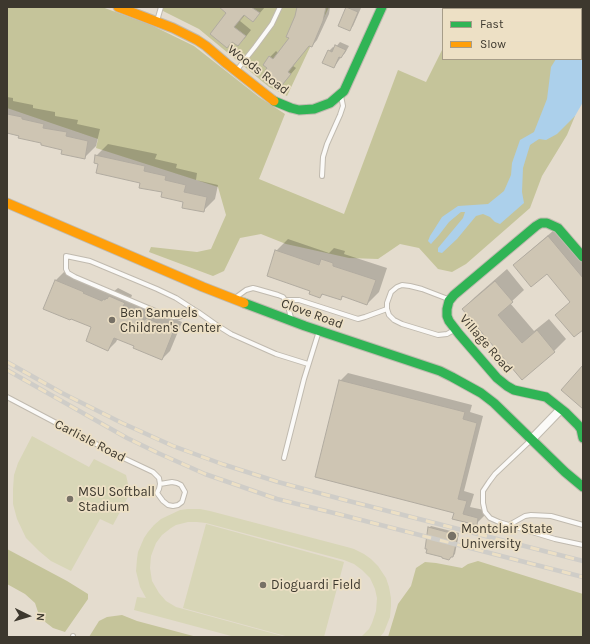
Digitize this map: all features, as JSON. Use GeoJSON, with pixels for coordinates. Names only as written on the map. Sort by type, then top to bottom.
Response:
{"type":"FeatureCollection","features":[{"type":"Feature","properties":{"kind":"street","name":"Woods Road"},"geometry":{"type":"LineString","coordinates":[[118,7],[173,28],[197,40],[275,102],[299,110],[314,109],[330,103],[341,94],[347,86],[382,7]]}},
{"type":"Feature","properties":{"kind":"street","name":"Clove Road"},"geometry":{"type":"LineString","coordinates":[[7,203],[203,287],[292,321],[440,371],[463,382],[494,403],[564,472],[583,486]]}},
{"type":"Feature","properties":{"kind":"street"},"geometry":{"type":"LineString","coordinates":[[450,300],[454,295],[541,223],[547,223],[558,228],[583,256]]}},
{"type":"Feature","properties":{"kind":"street","name":"Village Road"},"geometry":{"type":"LineString","coordinates":[[450,300],[447,309],[449,321],[497,378],[514,390],[546,397],[578,425],[581,429],[583,438]]}},
{"type":"Feature","properties":{"kind":"street"},"geometry":{"type":"LineString","coordinates":[[532,439],[561,409]]}},
{"type":"Feature","properties":{"kind":"lane"},"geometry":{"type":"LineString","coordinates":[[157,22],[161,7]]}},
{"type":"Feature","properties":{"kind":"lane"},"geometry":{"type":"LineString","coordinates":[[236,71],[272,24],[280,7]]}},
{"type":"Feature","properties":{"kind":"lane"},"geometry":{"type":"LineString","coordinates":[[322,176],[323,157],[340,115],[342,106],[341,94]]}},
{"type":"Feature","properties":{"kind":"lane"},"geometry":{"type":"LineString","coordinates":[[193,309],[179,317],[165,315],[75,278],[68,273],[66,269],[66,256],[90,262],[157,289],[176,298],[193,309],[231,334],[276,354],[308,364]]}},
{"type":"Feature","properties":{"kind":"lane"},"geometry":{"type":"LineString","coordinates":[[450,300],[422,289],[402,286],[397,287],[391,292],[387,303],[387,309],[389,315],[394,320],[402,324],[438,335],[447,334],[455,329]]}},
{"type":"Feature","properties":{"kind":"lane"},"geometry":{"type":"LineString","coordinates":[[233,298],[246,290],[253,288],[278,295],[283,297],[285,300],[292,321]]}},
{"type":"Feature","properties":{"kind":"lane"},"geometry":{"type":"LineString","coordinates":[[285,300],[299,300],[358,319],[387,309]]}},
{"type":"Feature","properties":{"kind":"lane"},"geometry":{"type":"LineString","coordinates":[[284,458],[308,364],[319,330]]}},
{"type":"Feature","properties":{"kind":"lane","name":"Carlisle Road"},"geometry":{"type":"LineString","coordinates":[[7,398],[153,472],[159,478],[160,484]]}},
{"type":"Feature","properties":{"kind":"lane"},"geometry":{"type":"LineString","coordinates":[[532,439],[495,474],[489,482],[483,492],[485,512],[490,518],[508,525],[583,546]]}},
{"type":"Feature","properties":{"kind":"lane"},"geometry":{"type":"LineString","coordinates":[[176,482],[181,485],[185,492],[182,502],[174,506],[168,505],[163,501],[157,493],[160,484],[176,482]]}},
{"type":"Feature","properties":{"kind":"lane"},"geometry":{"type":"LineString","coordinates":[[508,525],[525,516],[531,515],[551,516],[583,525]]}},
{"type":"Feature","properties":{"kind":"shaded area","name":"MSU Softball Stadium"},"geometry":{"type":"Polygon","coordinates":[[[32,436],[89,467],[94,459],[126,475],[130,493],[113,525],[100,519],[71,571],[51,561],[39,551],[26,538],[17,519],[13,504],[14,475],[18,463],[32,436]]]}},
{"type":"Feature","properties":{"kind":"shaded area"},"geometry":{"type":"Polygon","coordinates":[[[188,509],[210,511],[347,547],[364,554],[378,566],[386,578],[389,587],[391,598],[390,617],[384,632],[380,637],[361,637],[369,629],[372,623],[376,611],[377,598],[370,578],[354,564],[206,523],[197,522],[188,522],[176,525],[162,535],[156,543],[151,556],[150,568],[152,581],[159,593],[166,601],[176,607],[286,637],[235,637],[134,610],[137,597],[146,598],[140,587],[136,571],[138,552],[144,538],[154,525],[161,519],[180,510],[188,509]]]}},
{"type":"Feature","properties":{"kind":"shaded area","name":"Dioguardi Field"},"geometry":{"type":"Polygon","coordinates":[[[206,524],[344,562],[324,637],[289,637],[183,608],[206,524]]]}},
{"type":"Feature","properties":{"kind":"green space"},"geometry":{"type":"Polygon","coordinates":[[[7,7],[102,7],[151,25],[194,46],[259,97],[285,114],[259,179],[344,214],[398,70],[426,82],[442,50],[442,60],[567,60],[575,116],[567,135],[542,176],[530,208],[466,264],[452,272],[438,269],[419,248],[400,244],[378,259],[349,258],[286,244],[261,234],[240,238],[224,271],[213,276],[149,252],[151,247],[197,252],[211,249],[226,215],[218,187],[96,148],[98,139],[7,108],[7,7]]]}},
{"type":"Feature","properties":{"kind":"green space"},"geometry":{"type":"Polygon","coordinates":[[[329,7],[287,96],[269,87],[199,29],[157,8],[329,7]]]}},
{"type":"Feature","properties":{"kind":"green space"},"geometry":{"type":"Polygon","coordinates":[[[583,7],[583,38],[582,8],[462,8],[583,7]]]}},
{"type":"Feature","properties":{"kind":"green space"},"geometry":{"type":"Polygon","coordinates":[[[7,549],[88,594],[88,599],[65,632],[53,628],[40,618],[35,603],[25,594],[7,584],[7,549]]]}},
{"type":"Feature","properties":{"kind":"green space"},"geometry":{"type":"Polygon","coordinates":[[[478,561],[583,594],[583,637],[388,637],[398,604],[411,586],[416,568],[425,562],[462,568],[468,564],[478,561]]]}},
{"type":"Feature","properties":{"kind":"green space"},"geometry":{"type":"Polygon","coordinates":[[[122,615],[137,621],[197,637],[89,637],[99,621],[107,617],[122,615]]]}},
{"type":"Feature","properties":{"kind":"water"},"geometry":{"type":"Polygon","coordinates":[[[583,38],[583,102],[575,116],[557,134],[546,140],[539,139],[530,145],[523,168],[522,192],[524,203],[500,224],[483,214],[476,216],[457,239],[442,253],[438,252],[438,248],[463,218],[465,212],[461,212],[449,222],[431,244],[428,241],[430,236],[442,217],[458,206],[488,204],[504,191],[511,175],[512,163],[520,140],[534,132],[547,99],[551,67],[555,60],[582,60],[583,38]]]}},
{"type":"Feature","properties":{"kind":"building"},"geometry":{"type":"Polygon","coordinates":[[[219,7],[251,7],[260,13],[253,22],[244,15],[234,27],[246,36],[238,46],[232,42],[227,48],[210,34],[226,13],[219,7]]]}},
{"type":"Feature","properties":{"kind":"building"},"geometry":{"type":"Polygon","coordinates":[[[297,7],[326,7],[323,21],[312,47],[309,46],[288,72],[291,74],[279,89],[262,76],[267,68],[263,65],[269,56],[273,59],[289,38],[286,37],[295,16],[297,7]]]}},
{"type":"Feature","properties":{"kind":"building"},"geometry":{"type":"Polygon","coordinates":[[[346,7],[358,12],[350,31],[338,26],[346,7]]]}},
{"type":"Feature","properties":{"kind":"building"},"geometry":{"type":"Polygon","coordinates":[[[335,45],[346,50],[341,58],[339,57],[334,68],[322,63],[328,50],[332,52],[335,45]]]}},
{"type":"Feature","properties":{"kind":"building"},"geometry":{"type":"Polygon","coordinates":[[[7,114],[44,124],[43,128],[67,132],[66,136],[88,141],[85,159],[61,154],[62,150],[41,145],[41,143],[18,138],[19,136],[7,133],[7,114]]]}},
{"type":"Feature","properties":{"kind":"building"},"geometry":{"type":"Polygon","coordinates":[[[95,155],[145,166],[144,171],[166,176],[165,180],[186,185],[184,192],[207,197],[204,212],[182,208],[183,202],[161,197],[162,192],[139,188],[140,183],[96,173],[98,164],[94,163],[95,155]]]}},
{"type":"Feature","properties":{"kind":"building"},"geometry":{"type":"Polygon","coordinates":[[[548,236],[583,278],[583,330],[574,337],[555,315],[570,302],[547,274],[531,287],[513,265],[548,236]]]}},
{"type":"Feature","properties":{"kind":"building"},"geometry":{"type":"Polygon","coordinates":[[[275,250],[319,265],[321,259],[333,263],[333,266],[376,280],[367,305],[342,296],[341,300],[322,294],[320,298],[309,294],[310,291],[267,276],[275,250]]]}},
{"type":"Feature","properties":{"kind":"building","name":"Ben Samuels Children's Center"},"geometry":{"type":"Polygon","coordinates":[[[55,280],[102,301],[103,299],[107,299],[109,296],[125,303],[123,306],[126,307],[124,308],[127,310],[126,312],[145,320],[146,318],[174,330],[162,360],[114,338],[108,351],[86,341],[91,327],[43,309],[55,280]]]}},
{"type":"Feature","properties":{"kind":"building"},"geometry":{"type":"Polygon","coordinates":[[[495,281],[513,302],[498,315],[522,343],[537,330],[555,352],[522,380],[462,309],[495,281]]]}},
{"type":"Feature","properties":{"kind":"building"},"geometry":{"type":"Polygon","coordinates":[[[583,365],[583,409],[561,390],[583,365]]]}},
{"type":"Feature","properties":{"kind":"building"},"geometry":{"type":"Polygon","coordinates":[[[339,380],[465,412],[463,419],[477,423],[458,499],[467,501],[463,514],[478,518],[477,525],[452,519],[454,513],[315,477],[339,380]]]}},
{"type":"Feature","properties":{"kind":"building"},"geometry":{"type":"Polygon","coordinates":[[[428,527],[458,535],[453,557],[449,560],[426,553],[427,549],[425,549],[428,527]]]}},
{"type":"Feature","properties":{"kind":"railway"},"geometry":{"type":"LineString","coordinates":[[7,362],[62,393],[122,423],[173,446],[222,464],[278,482],[341,499],[583,561]]}},
{"type":"Feature","properties":{"kind":"railway"},"geometry":{"type":"LineString","coordinates":[[7,370],[127,438],[205,474],[277,499],[583,577]]}},
{"type":"Feature","properties":{"kind":"traffic: fast"},"geometry":{"type":"LineString","coordinates":[[274,101],[299,110],[314,109],[330,103],[344,91],[382,7]]}},
{"type":"Feature","properties":{"kind":"traffic: fast"},"geometry":{"type":"LineString","coordinates":[[583,257],[558,228],[547,223],[541,223],[454,295],[449,301],[447,309],[449,321],[497,378],[514,390],[546,397],[565,412],[578,425],[581,429],[583,438]]}},
{"type":"Feature","properties":{"kind":"traffic: fast"},"geometry":{"type":"LineString","coordinates":[[244,303],[305,326],[440,371],[452,377],[481,393],[494,403],[565,472],[583,487]]}},
{"type":"Feature","properties":{"kind":"traffic: slow"},"geometry":{"type":"LineString","coordinates":[[118,7],[173,28],[197,40],[274,101]]}},
{"type":"Feature","properties":{"kind":"traffic: slow"},"geometry":{"type":"LineString","coordinates":[[7,203],[244,303]]}},
{"type":"Feature","properties":{"kind":"place","name":"Ben Samuels Children's Center"},"geometry":{"type":"Point","coordinates":[112,320]}},
{"type":"Feature","properties":{"kind":"place","name":"MSU Softball Stadium"},"geometry":{"type":"Point","coordinates":[70,499]}},
{"type":"Feature","properties":{"kind":"place","name":"Montclair State University"},"geometry":{"type":"Point","coordinates":[452,536]}},
{"type":"Feature","properties":{"kind":"place","name":"Dioguardi Field"},"geometry":{"type":"Point","coordinates":[263,585]}}]}
